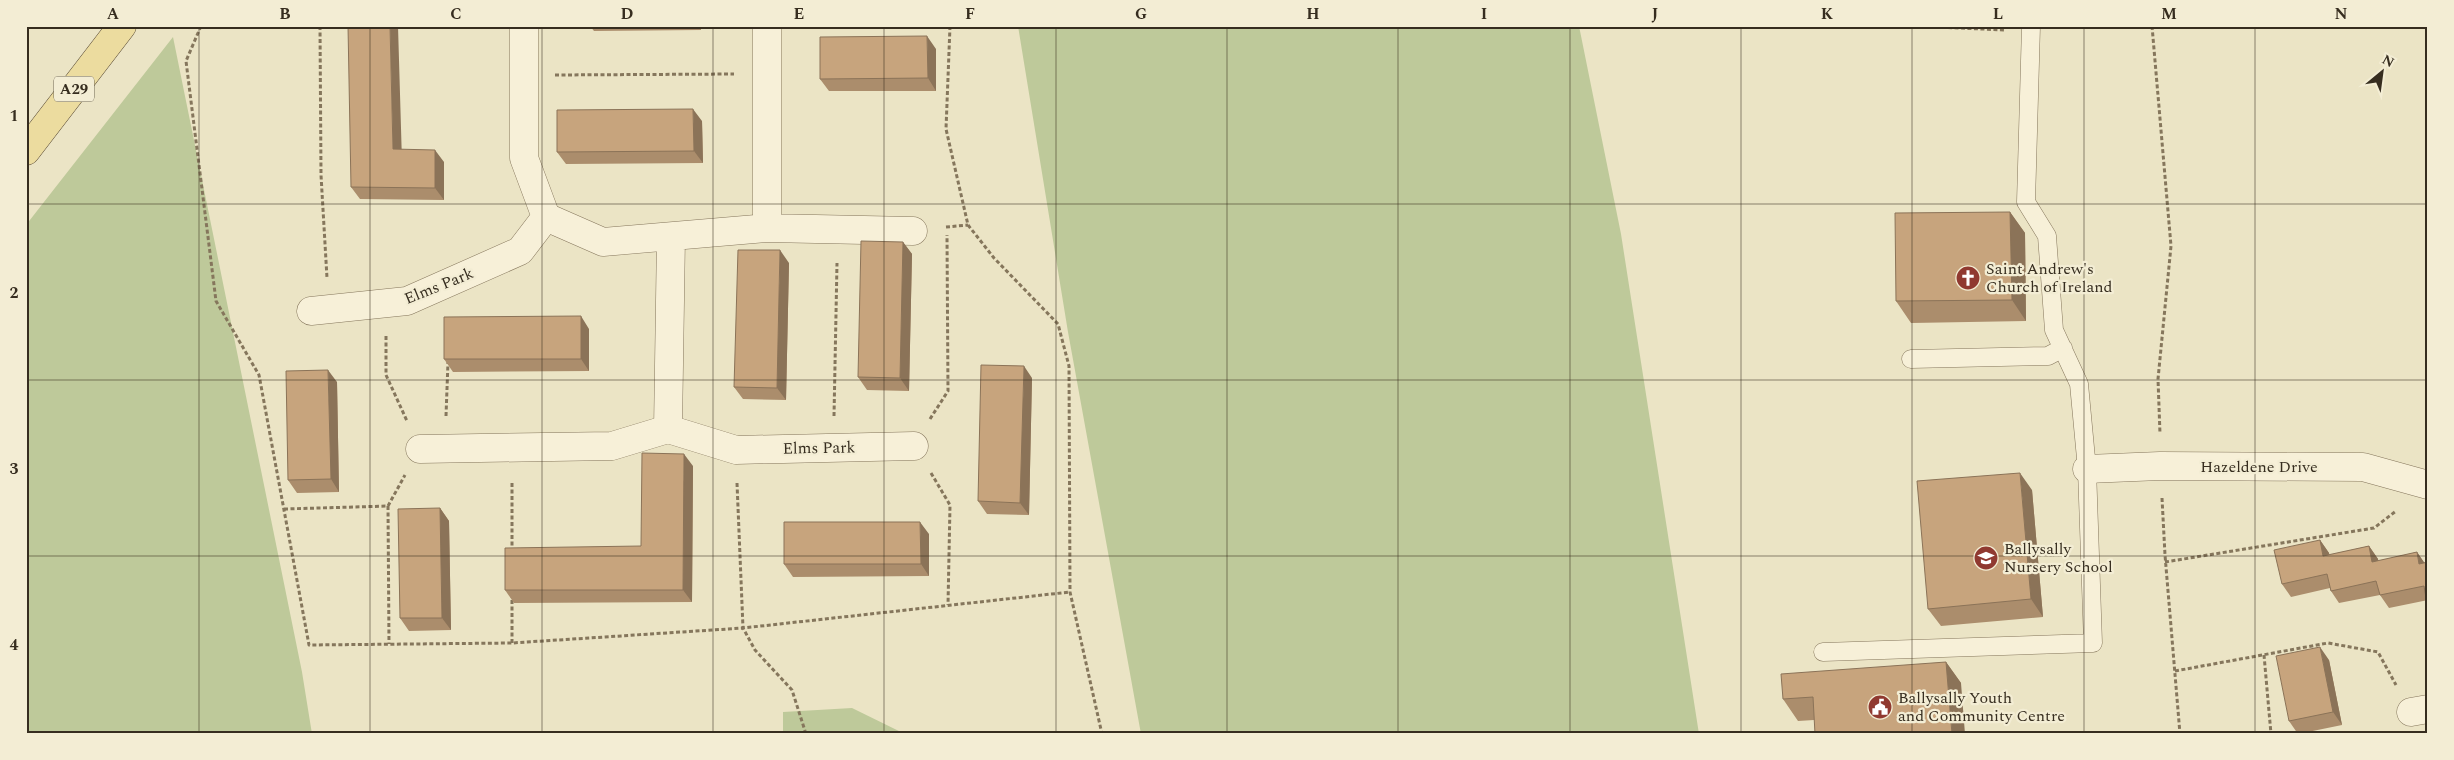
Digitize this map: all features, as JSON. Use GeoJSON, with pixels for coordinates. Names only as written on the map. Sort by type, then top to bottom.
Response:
{"type":"FeatureCollection","features":[{"type":"Feature","properties":{"kind":"main road","name":"A29"},"geometry":{"type":"LineString","coordinates":[[26,151],[122,26]]}},
{"type":"Feature","properties":{"kind":"street"},"geometry":{"type":"LineString","coordinates":[[524,26],[524,158],[546,217],[603,242],[767,228],[913,231]]}},
{"type":"Feature","properties":{"kind":"street"},"geometry":{"type":"LineString","coordinates":[[767,26],[767,228]]}},
{"type":"Feature","properties":{"kind":"street","name":"Elms Park"},"geometry":{"type":"LineString","coordinates":[[320,311],[407,301],[520,251],[546,217]]}},
{"type":"Feature","properties":{"kind":"street"},"geometry":{"type":"LineString","coordinates":[[432,448],[612,446],[668,429],[671,237]]}},
{"type":"Feature","properties":{"kind":"street","name":"Elms Park"},"geometry":{"type":"LineString","coordinates":[[668,429],[736,450],[914,446]]}},
{"type":"Feature","properties":{"kind":"street","name":"Hazeldene Drive"},"geometry":{"type":"LineString","coordinates":[[2087,469],[2160,466],[2362,467],[2428,485]]}},
{"type":"Feature","properties":{"kind":"lane"},"geometry":{"type":"LineString","coordinates":[[1823,652],[2093,643],[2087,469],[2079,384],[2054,330],[2047,236],[2026,202],[2031,28]]}},
{"type":"Feature","properties":{"kind":"lane"},"geometry":{"type":"LineString","coordinates":[[1911,359],[2048,356],[2062,348]]}},
{"type":"Feature","properties":{"kind":"path"},"geometry":{"type":"LineString","coordinates":[[201,26],[186,61],[216,301],[259,375],[309,645],[512,643],[743,628],[1070,592]]}},
{"type":"Feature","properties":{"kind":"path"},"geometry":{"type":"LineString","coordinates":[[320,26],[320,311]]}},
{"type":"Feature","properties":{"kind":"path"},"geometry":{"type":"LineString","coordinates":[[950,26],[946,129],[968,224],[994,258],[1058,324],[1068,366],[1070,592],[1102,734]]}},
{"type":"Feature","properties":{"kind":"path"},"geometry":{"type":"LineString","coordinates":[[1870,26],[2031,28]]}},
{"type":"Feature","properties":{"kind":"path"},"geometry":{"type":"LineString","coordinates":[[2152,26],[2171,246],[2158,379],[2165,562],[2180,734]]}},
{"type":"Feature","properties":{"kind":"path"},"geometry":{"type":"LineString","coordinates":[[524,75],[767,74]]}},
{"type":"Feature","properties":{"kind":"path"},"geometry":{"type":"LineString","coordinates":[[947,227],[948,391],[914,446],[950,505],[948,606]]}},
{"type":"Feature","properties":{"kind":"path"},"geometry":{"type":"LineString","coordinates":[[834,447],[838,230]]}},
{"type":"Feature","properties":{"kind":"path"},"geometry":{"type":"LineString","coordinates":[[386,304],[386,375],[432,448]]}},
{"type":"Feature","properties":{"kind":"path"},"geometry":{"type":"LineString","coordinates":[[389,644],[388,506],[432,448],[448,360]]}},
{"type":"Feature","properties":{"kind":"path"},"geometry":{"type":"LineString","coordinates":[[512,447],[512,555]]}},
{"type":"Feature","properties":{"kind":"path"},"geometry":{"type":"LineString","coordinates":[[736,450],[743,628],[755,650],[792,690],[806,734]]}},
{"type":"Feature","properties":{"kind":"path"},"geometry":{"type":"LineString","coordinates":[[2165,562],[2374,528],[2428,485]]}},
{"type":"Feature","properties":{"kind":"path"},"geometry":{"type":"LineString","coordinates":[[284,509],[388,506]]}},
{"type":"Feature","properties":{"kind":"path"},"geometry":{"type":"LineString","coordinates":[[512,594],[512,643]]}},
{"type":"Feature","properties":{"kind":"path"},"geometry":{"type":"LineString","coordinates":[[2175,671],[2328,643],[2378,652],[2419,711]]}},
{"type":"Feature","properties":{"kind":"path"},"geometry":{"type":"LineString","coordinates":[[2264,655],[2271,734]]}},
{"type":"Feature","properties":{"kind":"green space"},"geometry":{"type":"Polygon","coordinates":[[[1018,26],[1579,26],[1621,234],[1699,734],[1141,734],[1068,332],[1018,26]]]}},
{"type":"Feature","properties":{"kind":"green space"},"geometry":{"type":"Polygon","coordinates":[[[173,37],[302,672],[312,734],[26,734],[26,225],[173,37]]]}},
{"type":"Feature","properties":{"kind":"green space"},"geometry":{"type":"Polygon","coordinates":[[[852,708],[905,734],[783,734],[783,712],[852,708]]]}},
{"type":"Feature","properties":{"kind":"building"},"geometry":{"type":"Polygon","coordinates":[[[348,26],[390,26],[393,149],[435,150],[435,188],[351,187],[348,26]]]}},
{"type":"Feature","properties":{"kind":"building"},"geometry":{"type":"Polygon","coordinates":[[[927,36],[928,78],[820,79],[820,37],[927,36]]]}},
{"type":"Feature","properties":{"kind":"building"},"geometry":{"type":"Polygon","coordinates":[[[693,109],[694,151],[557,152],[557,110],[693,109]]]}},
{"type":"Feature","properties":{"kind":"building","name":"Saint Andrew's Church of Ireland"},"geometry":{"type":"Polygon","coordinates":[[[2010,212],[2012,300],[1896,301],[1895,213],[2010,212]]]}},
{"type":"Feature","properties":{"kind":"building"},"geometry":{"type":"Polygon","coordinates":[[[861,241],[903,242],[900,378],[858,377],[861,241]]]}},
{"type":"Feature","properties":{"kind":"building"},"geometry":{"type":"Polygon","coordinates":[[[738,250],[780,250],[777,388],[734,387],[738,250]]]}},
{"type":"Feature","properties":{"kind":"building"},"geometry":{"type":"Polygon","coordinates":[[[581,316],[581,359],[444,359],[444,317],[581,316]]]}},
{"type":"Feature","properties":{"kind":"building"},"geometry":{"type":"Polygon","coordinates":[[[981,365],[1024,366],[1020,503],[978,501],[981,365]]]}},
{"type":"Feature","properties":{"kind":"building"},"geometry":{"type":"Polygon","coordinates":[[[328,370],[331,479],[288,480],[286,371],[328,370]]]}},
{"type":"Feature","properties":{"kind":"building"},"geometry":{"type":"Polygon","coordinates":[[[642,453],[684,454],[683,590],[505,590],[505,548],[641,546],[642,453]]]}},
{"type":"Feature","properties":{"kind":"building","name":"Ballysally Nursery School"},"geometry":{"type":"Polygon","coordinates":[[[2020,473],[2031,599],[1928,609],[1917,481],[2020,473]]]}},
{"type":"Feature","properties":{"kind":"building"},"geometry":{"type":"Polygon","coordinates":[[[440,508],[442,618],[400,618],[398,509],[440,508]]]}},
{"type":"Feature","properties":{"kind":"building"},"geometry":{"type":"Polygon","coordinates":[[[784,522],[920,522],[921,564],[784,564],[784,522]]]}},
{"type":"Feature","properties":{"kind":"building"},"geometry":{"type":"Polygon","coordinates":[[[2320,540],[2323,556],[2369,546],[2372,562],[2417,552],[2419,564],[2428,562],[2428,598],[2426,598],[2424,586],[2380,595],[2376,581],[2331,591],[2327,574],[2282,584],[2274,550],[2320,540]]]}},
{"type":"Feature","properties":{"kind":"building"},"geometry":{"type":"Polygon","coordinates":[[[2320,647],[2333,712],[2289,721],[2276,656],[2320,647]]]}},
{"type":"Feature","properties":{"kind":"building","name":"Ballysally Youth and Community Centre"},"geometry":{"type":"Polygon","coordinates":[[[1946,662],[1952,734],[1815,734],[1813,697],[1783,699],[1781,674],[1946,662]]]}},
{"type":"Feature","properties":{"kind":"place","name":"Saint Andrew's Church of Ireland"},"geometry":{"type":"Point","coordinates":[1968,278]}},
{"type":"Feature","properties":{"kind":"place","name":"Ballysally Nursery School"},"geometry":{"type":"Point","coordinates":[1986,558]}},
{"type":"Feature","properties":{"kind":"place","name":"Ballysally Youth and Community Centre"},"geometry":{"type":"Point","coordinates":[1880,707]}}]}
